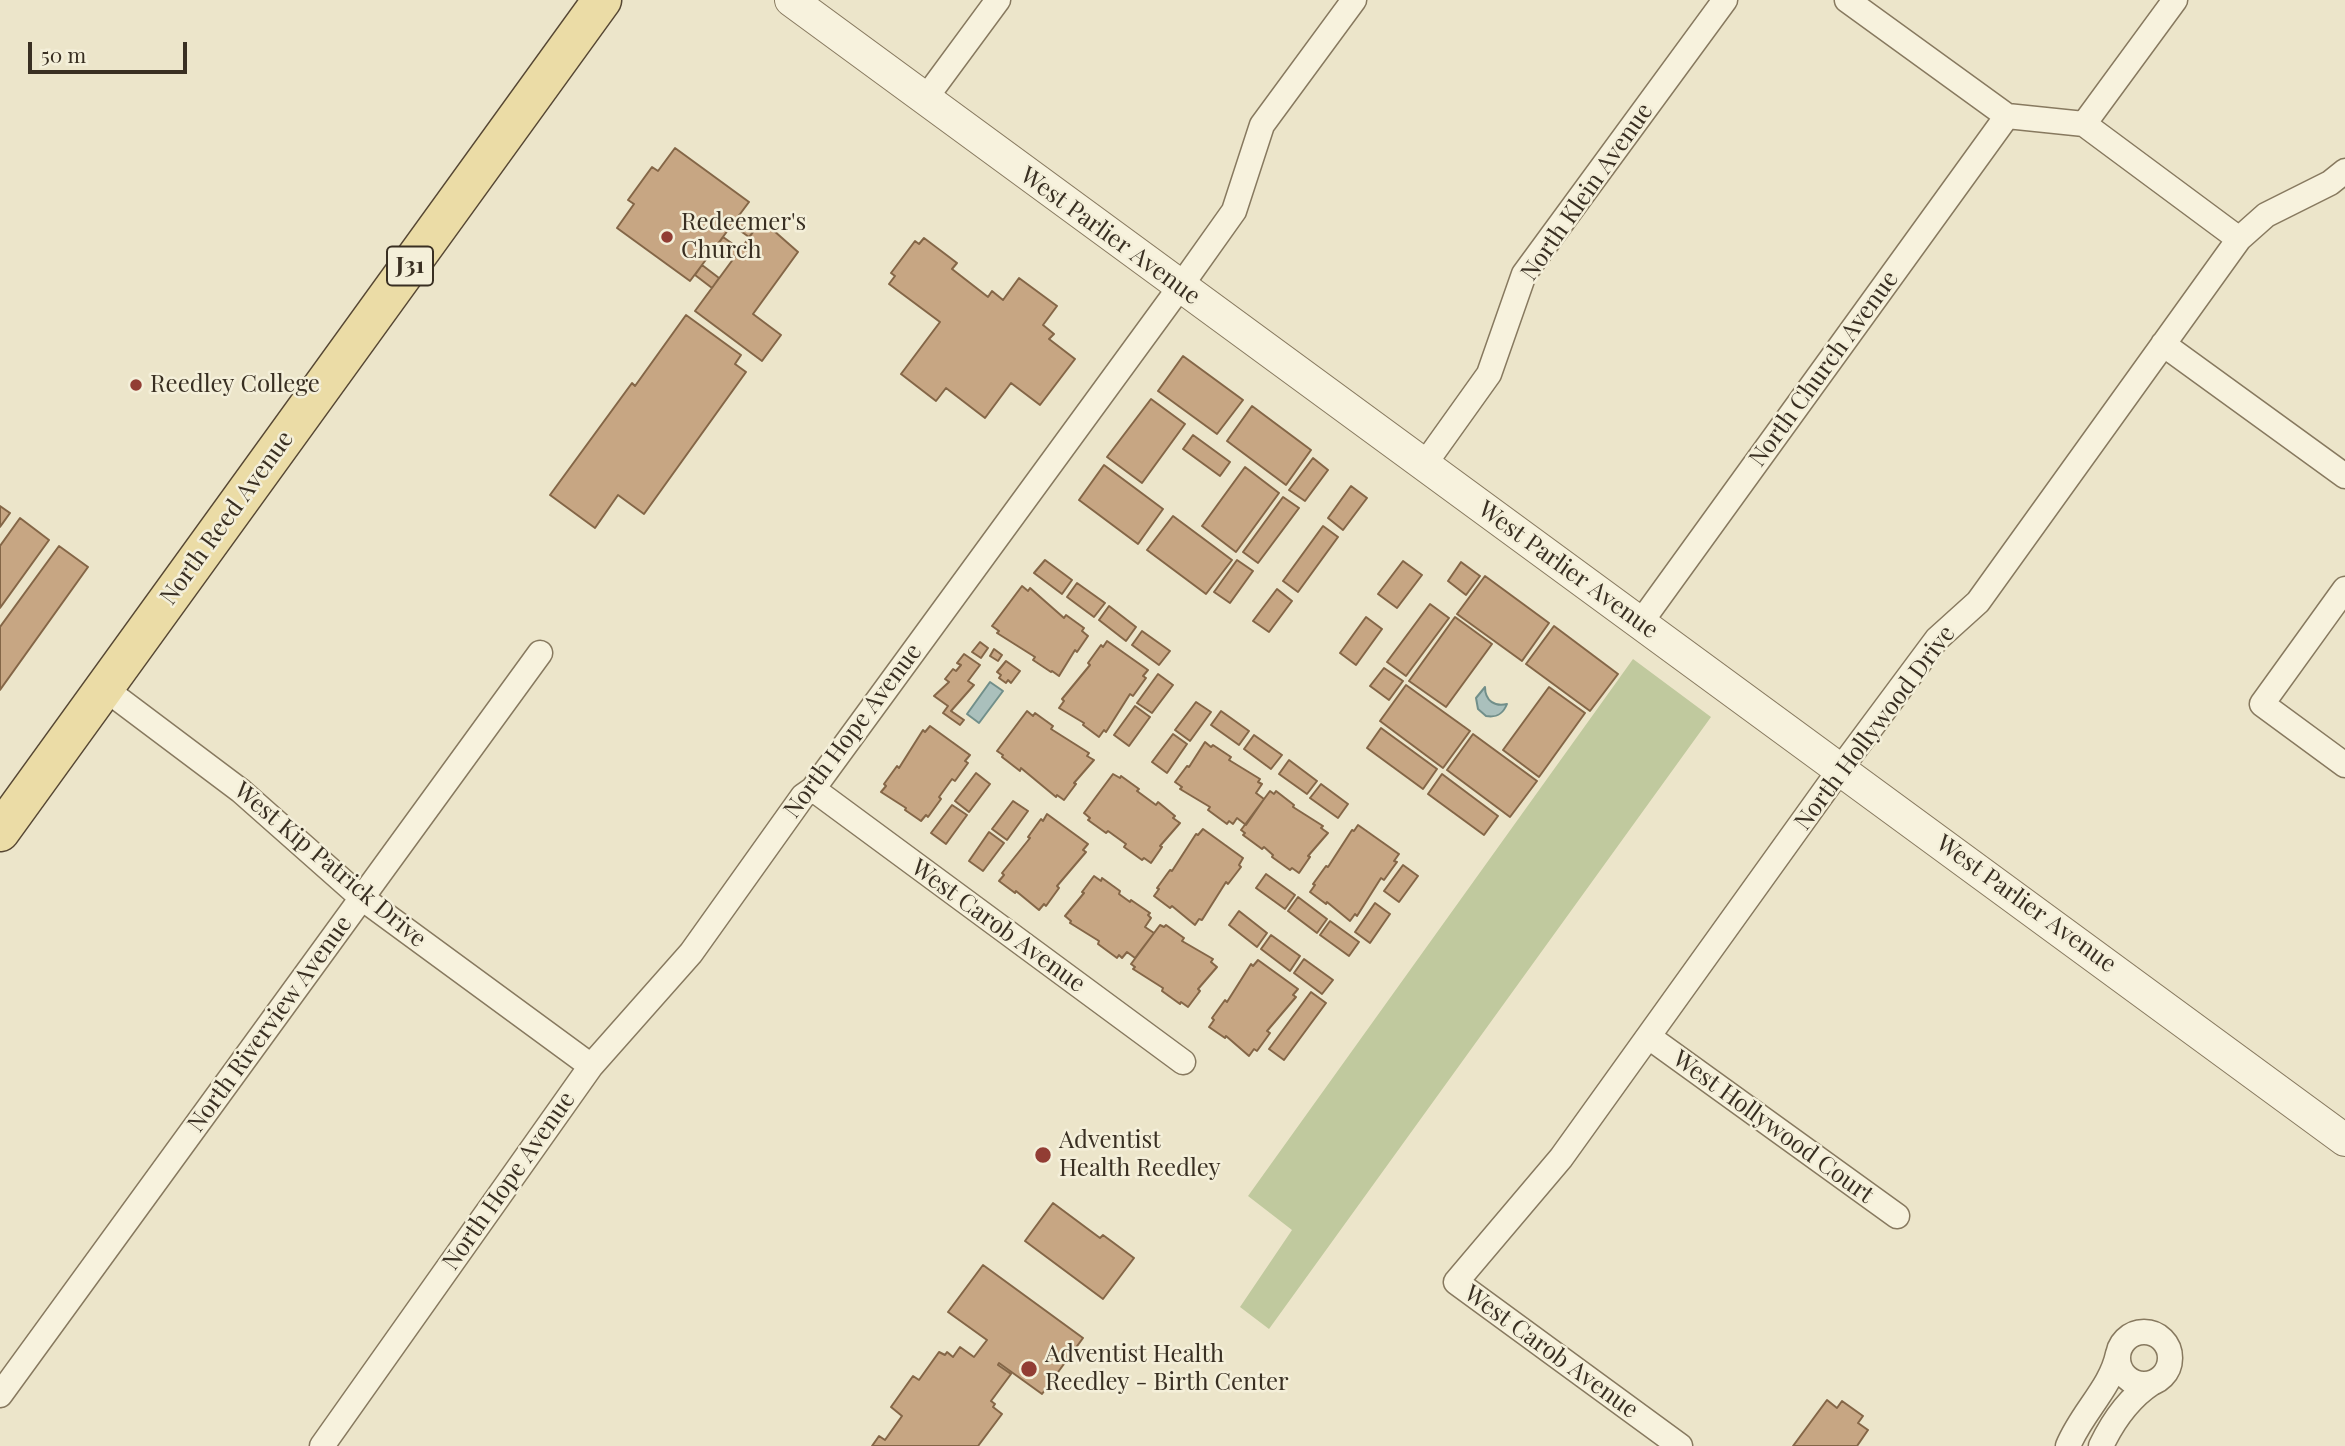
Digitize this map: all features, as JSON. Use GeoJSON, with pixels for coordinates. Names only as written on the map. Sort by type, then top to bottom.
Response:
{"type":"FeatureCollection","features":[{"type":"Feature","properties":{"kind":"main road","name":"North Reed Avenue"},"geometry":{"type":"LineString","coordinates":[[0,832],[602,0]]}},
{"type":"Feature","properties":{"kind":"street","name":"West Parlier Avenue"},"geometry":{"type":"LineString","coordinates":[[791,0],[2345,1140]]}},
{"type":"Feature","properties":{"kind":"street"},"geometry":{"type":"LineString","coordinates":[[925,99],[998,0]]}},
{"type":"Feature","properties":{"kind":"street","name":"North Hope Avenue"},"geometry":{"type":"LineString","coordinates":[[322,1446],[591,1066],[691,953],[803,796],[813,789],[1180,287],[1234,211],[1262,125],[1354,0]]}},
{"type":"Feature","properties":{"kind":"street","name":"North Klein Avenue"},"geometry":{"type":"LineString","coordinates":[[1424,465],[1489,374],[1524,274],[1725,0]]}},
{"type":"Feature","properties":{"kind":"street"},"geometry":{"type":"LineString","coordinates":[[1847,0],[2007,116],[2084,124],[2239,239]]}},
{"type":"Feature","properties":{"kind":"street"},"geometry":{"type":"LineString","coordinates":[[2084,124],[2175,0]]}},
{"type":"Feature","properties":{"kind":"street","name":"North Church Avenue"},"geometry":{"type":"LineString","coordinates":[[1641,622],[2007,116]]}},
{"type":"Feature","properties":{"kind":"street","name":"North Hollywood Drive"},"geometry":{"type":"LineString","coordinates":[[1456,1282],[1561,1158],[1841,768],[1937,639],[1978,601],[2239,239],[2266,215],[2330,183],[2345,171]]}},
{"type":"Feature","properties":{"kind":"street"},"geometry":{"type":"LineString","coordinates":[[2163,344],[2345,476]]}},
{"type":"Feature","properties":{"kind":"street"},"geometry":{"type":"LineString","coordinates":[[2345,589],[2262,704],[2345,765]]}},
{"type":"Feature","properties":{"kind":"street","name":"North Riverview Avenue"},"geometry":{"type":"LineString","coordinates":[[0,1395],[540,653]]}},
{"type":"Feature","properties":{"kind":"street","name":"West Kip Patrick Drive"},"geometry":{"type":"LineString","coordinates":[[104,688],[242,791],[362,898],[591,1066]]}},
{"type":"Feature","properties":{"kind":"street","name":"West Carob Avenue"},"geometry":{"type":"LineString","coordinates":[[813,789],[1183,1062]]}},
{"type":"Feature","properties":{"kind":"street","name":"West Hollywood Court"},"geometry":{"type":"LineString","coordinates":[[1649,1037],[1897,1216]]}},
{"type":"Feature","properties":{"kind":"street","name":"West Carob Avenue"},"geometry":{"type":"LineString","coordinates":[[1456,1282],[1680,1446]]}},
{"type":"Feature","properties":{"kind":"street"},"geometry":{"type":"LineString","coordinates":[[2068,1446],[2083,1416],[2110,1378],[2127,1338],[2145,1332],[2162,1339],[2170,1356],[2169,1364],[2160,1379],[2134,1397],[2124,1408],[2101,1446]]}},
{"type":"Feature","properties":{"kind":"street"},"geometry":{"type":"LineString","coordinates":[[2118,1354],[2118,1363],[2127,1378],[2135,1382],[2152,1383]]}},
{"type":"Feature","properties":{"kind":"green space"},"geometry":{"type":"Polygon","coordinates":[[[1633,659],[1711,717],[1269,1329],[1240,1307],[1292,1230],[1248,1196],[1633,659]]]}},
{"type":"Feature","properties":{"kind":"water"},"geometry":{"type":"Polygon","coordinates":[[[990,682],[1003,691],[979,723],[967,714],[990,682]]]}},
{"type":"Feature","properties":{"kind":"water"},"geometry":{"type":"Polygon","coordinates":[[[1485,687],[1492,702],[1498,705],[1507,704],[1499,714],[1486,716],[1478,709],[1476,698],[1485,687]]]}},
{"type":"Feature","properties":{"kind":"building"},"geometry":{"type":"Polygon","coordinates":[[[675,148],[749,202],[690,281],[617,228],[634,204],[628,200],[652,167],[658,171],[675,148]]]}},
{"type":"Feature","properties":{"kind":"building"},"geometry":{"type":"Polygon","coordinates":[[[739,215],[756,228],[749,237],[732,225],[739,215]]]}},
{"type":"Feature","properties":{"kind":"building"},"geometry":{"type":"Polygon","coordinates":[[[765,223],[798,252],[753,314],[781,335],[762,361],[695,311],[759,224],[762,227],[765,223]]]}},
{"type":"Feature","properties":{"kind":"building"},"geometry":{"type":"Polygon","coordinates":[[[723,237],[740,249],[733,259],[716,247],[723,237]]]}},
{"type":"Feature","properties":{"kind":"building"},"geometry":{"type":"Polygon","coordinates":[[[924,238],[957,263],[952,269],[988,297],[992,291],[1003,300],[1019,278],[1057,306],[1043,325],[1054,334],[1049,339],[1075,359],[1040,405],[1011,383],[985,418],[946,388],[936,401],[901,374],[940,322],[889,284],[895,276],[891,273],[915,241],[919,244],[924,238]]]}},
{"type":"Feature","properties":{"kind":"building"},"geometry":{"type":"Polygon","coordinates":[[[702,265],[719,278],[712,288],[695,275],[702,265]]]}},
{"type":"Feature","properties":{"kind":"building"},"geometry":{"type":"Polygon","coordinates":[[[686,315],[741,355],[735,364],[746,372],[644,514],[618,495],[595,528],[550,495],[632,383],[635,386],[686,315]]]}},
{"type":"Feature","properties":{"kind":"building"},"geometry":{"type":"Polygon","coordinates":[[[1183,356],[1243,400],[1217,434],[1158,391],[1183,356]]]}},
{"type":"Feature","properties":{"kind":"building"},"geometry":{"type":"Polygon","coordinates":[[[1151,399],[1185,424],[1142,483],[1107,457],[1151,399]]]}},
{"type":"Feature","properties":{"kind":"building"},"geometry":{"type":"Polygon","coordinates":[[[1252,406],[1311,450],[1286,485],[1227,441],[1252,406]]]}},
{"type":"Feature","properties":{"kind":"building"},"geometry":{"type":"Polygon","coordinates":[[[1193,435],[1230,462],[1220,476],[1183,449],[1193,435]]]}},
{"type":"Feature","properties":{"kind":"building"},"geometry":{"type":"Polygon","coordinates":[[[1313,458],[1328,470],[1305,501],[1289,490],[1313,458]]]}},
{"type":"Feature","properties":{"kind":"building"},"geometry":{"type":"Polygon","coordinates":[[[1104,465],[1163,509],[1138,544],[1079,500],[1104,465]]]}},
{"type":"Feature","properties":{"kind":"building"},"geometry":{"type":"Polygon","coordinates":[[[1245,467],[1279,493],[1236,552],[1202,526],[1245,467]]]}},
{"type":"Feature","properties":{"kind":"building"},"geometry":{"type":"Polygon","coordinates":[[[1351,486],[1367,498],[1343,530],[1328,518],[1351,486]]]}},
{"type":"Feature","properties":{"kind":"building"},"geometry":{"type":"Polygon","coordinates":[[[1283,497],[1299,508],[1258,563],[1243,552],[1283,497]]]}},
{"type":"Feature","properties":{"kind":"building"},"geometry":{"type":"Polygon","coordinates":[[[0,506],[10,513],[0,527],[0,506]]]}},
{"type":"Feature","properties":{"kind":"building"},"geometry":{"type":"Polygon","coordinates":[[[1173,516],[1232,560],[1206,594],[1147,550],[1173,516]]]}},
{"type":"Feature","properties":{"kind":"building"},"geometry":{"type":"Polygon","coordinates":[[[20,518],[49,540],[0,608],[0,546],[20,518]]]}},
{"type":"Feature","properties":{"kind":"building"},"geometry":{"type":"Polygon","coordinates":[[[1323,526],[1338,537],[1298,592],[1283,581],[1323,526]]]}},
{"type":"Feature","properties":{"kind":"building"},"geometry":{"type":"Polygon","coordinates":[[[59,546],[88,567],[0,690],[0,627],[59,546]]]}},
{"type":"Feature","properties":{"kind":"building"},"geometry":{"type":"Polygon","coordinates":[[[1045,560],[1072,580],[1062,594],[1034,573],[1045,560]]]}},
{"type":"Feature","properties":{"kind":"building"},"geometry":{"type":"Polygon","coordinates":[[[1237,560],[1253,571],[1230,603],[1214,592],[1237,560]]]}},
{"type":"Feature","properties":{"kind":"building"},"geometry":{"type":"Polygon","coordinates":[[[1403,561],[1422,575],[1397,608],[1378,594],[1403,561]]]}},
{"type":"Feature","properties":{"kind":"building"},"geometry":{"type":"Polygon","coordinates":[[[1461,562],[1480,576],[1466,595],[1448,581],[1461,562]]]}},
{"type":"Feature","properties":{"kind":"building"},"geometry":{"type":"Polygon","coordinates":[[[1485,576],[1549,623],[1522,661],[1457,614],[1485,576]]]}},
{"type":"Feature","properties":{"kind":"building"},"geometry":{"type":"Polygon","coordinates":[[[1077,583],[1105,603],[1094,617],[1067,597],[1077,583]]]}},
{"type":"Feature","properties":{"kind":"building"},"geometry":{"type":"Polygon","coordinates":[[[1022,586],[1028,591],[1030,588],[1064,618],[1066,615],[1084,628],[1082,631],[1088,636],[1077,652],[1075,650],[1059,676],[1033,660],[1035,657],[997,633],[999,631],[992,626],[1022,586]]]}},
{"type":"Feature","properties":{"kind":"building"},"geometry":{"type":"Polygon","coordinates":[[[1277,589],[1292,601],[1269,632],[1253,621],[1277,589]]]}},
{"type":"Feature","properties":{"kind":"building"},"geometry":{"type":"Polygon","coordinates":[[[1430,604],[1449,618],[1406,676],[1387,662],[1430,604]]]}},
{"type":"Feature","properties":{"kind":"building"},"geometry":{"type":"Polygon","coordinates":[[[1109,606],[1136,627],[1126,641],[1099,620],[1109,606]]]}},
{"type":"Feature","properties":{"kind":"building"},"geometry":{"type":"Polygon","coordinates":[[[1366,617],[1382,629],[1356,665],[1340,653],[1366,617]]]}},
{"type":"Feature","properties":{"kind":"building"},"geometry":{"type":"Polygon","coordinates":[[[1455,617],[1492,644],[1446,707],[1409,681],[1455,617]]]}},
{"type":"Feature","properties":{"kind":"building"},"geometry":{"type":"Polygon","coordinates":[[[1554,626],[1618,674],[1590,711],[1526,664],[1554,626]]]}},
{"type":"Feature","properties":{"kind":"building"},"geometry":{"type":"Polygon","coordinates":[[[1142,631],[1170,651],[1159,665],[1132,645],[1142,631]]]}},
{"type":"Feature","properties":{"kind":"building"},"geometry":{"type":"Polygon","coordinates":[[[1107,641],[1148,670],[1143,676],[1146,678],[1133,696],[1130,694],[1106,732],[1104,730],[1099,737],[1083,725],[1084,723],[1059,708],[1064,701],[1062,699],[1090,665],[1088,663],[1101,645],[1103,647],[1107,641]]]}},
{"type":"Feature","properties":{"kind":"building"},"geometry":{"type":"Polygon","coordinates":[[[980,642],[988,648],[981,658],[972,652],[980,642]]]}},
{"type":"Feature","properties":{"kind":"building"},"geometry":{"type":"Polygon","coordinates":[[[994,649],[1002,655],[998,661],[990,656],[994,649]]]}},
{"type":"Feature","properties":{"kind":"building"},"geometry":{"type":"Polygon","coordinates":[[[964,654],[980,665],[968,681],[974,685],[951,711],[964,720],[960,725],[943,713],[948,706],[934,696],[949,682],[945,679],[953,669],[956,671],[961,665],[957,663],[964,654]]]}},
{"type":"Feature","properties":{"kind":"building"},"geometry":{"type":"Polygon","coordinates":[[[1006,661],[1020,671],[1011,683],[999,678],[1001,675],[997,672],[1006,661]]]}},
{"type":"Feature","properties":{"kind":"building"},"geometry":{"type":"Polygon","coordinates":[[[1384,668],[1403,681],[1389,700],[1370,686],[1384,668]]]}},
{"type":"Feature","properties":{"kind":"building"},"geometry":{"type":"Polygon","coordinates":[[[1158,674],[1173,685],[1152,713],[1137,703],[1158,674]]]}},
{"type":"Feature","properties":{"kind":"building"},"geometry":{"type":"Polygon","coordinates":[[[1406,685],[1470,731],[1443,768],[1380,721],[1406,685]]]}},
{"type":"Feature","properties":{"kind":"building"},"geometry":{"type":"Polygon","coordinates":[[[1549,687],[1585,713],[1539,777],[1503,750],[1549,687]]]}},
{"type":"Feature","properties":{"kind":"building"},"geometry":{"type":"Polygon","coordinates":[[[1196,702],[1211,712],[1190,741],[1175,730],[1196,702]]]}},
{"type":"Feature","properties":{"kind":"building"},"geometry":{"type":"Polygon","coordinates":[[[1135,706],[1150,717],[1129,746],[1114,735],[1135,706]]]}},
{"type":"Feature","properties":{"kind":"building"},"geometry":{"type":"Polygon","coordinates":[[[1027,711],[1033,716],[1035,713],[1053,726],[1051,729],[1089,753],[1087,756],[1094,760],[1074,783],[1076,784],[1064,800],[1057,795],[1056,797],[1021,768],[1020,771],[997,751],[1027,711]]]}},
{"type":"Feature","properties":{"kind":"building"},"geometry":{"type":"Polygon","coordinates":[[[1221,711],[1249,731],[1239,745],[1211,725],[1221,711]]]}},
{"type":"Feature","properties":{"kind":"building"},"geometry":{"type":"Polygon","coordinates":[[[930,726],[970,755],[965,761],[968,763],[955,781],[952,779],[928,817],[926,815],[921,821],[881,792],[923,730],[925,732],[930,726]]]}},
{"type":"Feature","properties":{"kind":"building"},"geometry":{"type":"Polygon","coordinates":[[[1381,728],[1437,769],[1423,789],[1367,748],[1381,728]]]}},
{"type":"Feature","properties":{"kind":"building"},"geometry":{"type":"Polygon","coordinates":[[[1173,734],[1187,744],[1167,773],[1152,762],[1173,734]]]}},
{"type":"Feature","properties":{"kind":"building"},"geometry":{"type":"Polygon","coordinates":[[[1473,734],[1537,781],[1510,817],[1447,770],[1473,734]]]}},
{"type":"Feature","properties":{"kind":"building"},"geometry":{"type":"Polygon","coordinates":[[[1254,735],[1282,755],[1271,769],[1244,749],[1254,735]]]}},
{"type":"Feature","properties":{"kind":"building"},"geometry":{"type":"Polygon","coordinates":[[[1205,742],[1260,779],[1258,782],[1262,784],[1256,793],[1264,799],[1246,825],[1237,818],[1233,824],[1229,821],[1227,824],[1208,810],[1210,807],[1180,789],[1182,787],[1175,782],[1187,766],[1189,767],[1205,742]]]}},
{"type":"Feature","properties":{"kind":"building"},"geometry":{"type":"Polygon","coordinates":[[[1289,760],[1317,781],[1307,794],[1279,774],[1289,760]]]}},
{"type":"Feature","properties":{"kind":"building"},"geometry":{"type":"Polygon","coordinates":[[[976,773],[990,784],[969,812],[955,801],[976,773]]]}},
{"type":"Feature","properties":{"kind":"building"},"geometry":{"type":"Polygon","coordinates":[[[1113,774],[1120,778],[1121,776],[1156,805],[1158,802],[1180,823],[1160,846],[1162,847],[1151,863],[1124,847],[1126,844],[1088,820],[1090,818],[1084,813],[1113,774]]]}},
{"type":"Feature","properties":{"kind":"building"},"geometry":{"type":"Polygon","coordinates":[[[1442,774],[1498,816],[1484,835],[1428,794],[1442,774]]]}},
{"type":"Feature","properties":{"kind":"building"},"geometry":{"type":"Polygon","coordinates":[[[1321,784],[1348,804],[1338,818],[1310,798],[1321,784]]]}},
{"type":"Feature","properties":{"kind":"building"},"geometry":{"type":"Polygon","coordinates":[[[1270,791],[1274,794],[1276,791],[1294,805],[1293,807],[1323,826],[1321,828],[1328,833],[1308,856],[1310,857],[1299,873],[1272,857],[1264,847],[1262,849],[1243,835],[1245,833],[1241,830],[1270,791]]]}},
{"type":"Feature","properties":{"kind":"building"},"geometry":{"type":"Polygon","coordinates":[[[1013,801],[1028,811],[1007,840],[992,829],[1013,801]]]}},
{"type":"Feature","properties":{"kind":"building"},"geometry":{"type":"Polygon","coordinates":[[[952,805],[967,815],[946,844],[931,833],[952,805]]]}},
{"type":"Feature","properties":{"kind":"building"},"geometry":{"type":"Polygon","coordinates":[[[1047,814],[1088,844],[1083,850],[1086,852],[1057,886],[1059,888],[1046,906],[1044,904],[1039,910],[999,881],[1004,875],[1002,873],[1047,814]]]}},
{"type":"Feature","properties":{"kind":"building"},"geometry":{"type":"Polygon","coordinates":[[[1358,825],[1399,854],[1394,861],[1397,862],[1384,880],[1381,878],[1357,916],[1355,914],[1350,921],[1310,892],[1315,885],[1313,884],[1358,825]]]}},
{"type":"Feature","properties":{"kind":"building"},"geometry":{"type":"Polygon","coordinates":[[[1203,829],[1243,858],[1239,865],[1241,867],[1228,884],[1226,882],[1202,920],[1199,919],[1195,925],[1172,906],[1170,908],[1154,896],[1196,834],[1203,829]]]}},
{"type":"Feature","properties":{"kind":"building"},"geometry":{"type":"Polygon","coordinates":[[[989,832],[1004,843],[983,871],[969,861],[989,832]]]}},
{"type":"Feature","properties":{"kind":"building"},"geometry":{"type":"Polygon","coordinates":[[[1403,865],[1418,876],[1399,902],[1384,891],[1403,865]]]}},
{"type":"Feature","properties":{"kind":"building"},"geometry":{"type":"Polygon","coordinates":[[[1266,874],[1295,895],[1285,909],[1256,888],[1266,874]]]}},
{"type":"Feature","properties":{"kind":"building"},"geometry":{"type":"Polygon","coordinates":[[[1094,876],[1101,881],[1102,878],[1120,891],[1119,894],[1150,913],[1148,915],[1151,918],[1145,927],[1154,933],[1135,958],[1127,952],[1122,958],[1119,955],[1117,958],[1098,944],[1099,941],[1070,923],[1065,916],[1094,876]]]}},
{"type":"Feature","properties":{"kind":"building"},"geometry":{"type":"Polygon","coordinates":[[[1298,897],[1327,919],[1317,933],[1288,911],[1298,897]]]}},
{"type":"Feature","properties":{"kind":"building"},"geometry":{"type":"Polygon","coordinates":[[[1375,903],[1390,914],[1370,943],[1355,932],[1375,903]]]}},
{"type":"Feature","properties":{"kind":"building"},"geometry":{"type":"Polygon","coordinates":[[[1239,911],[1267,933],[1257,947],[1229,925],[1239,911]]]}},
{"type":"Feature","properties":{"kind":"building"},"geometry":{"type":"Polygon","coordinates":[[[1330,921],[1359,942],[1349,956],[1320,935],[1330,921]]]}},
{"type":"Feature","properties":{"kind":"building"},"geometry":{"type":"Polygon","coordinates":[[[1160,925],[1166,925],[1184,938],[1182,941],[1213,959],[1211,962],[1217,967],[1198,989],[1200,991],[1188,1007],[1162,991],[1163,988],[1133,969],[1135,967],[1131,964],[1160,925]]]}},
{"type":"Feature","properties":{"kind":"building"},"geometry":{"type":"Polygon","coordinates":[[[1271,935],[1300,956],[1290,971],[1261,949],[1271,935]]]}},
{"type":"Feature","properties":{"kind":"building"},"geometry":{"type":"Polygon","coordinates":[[[1304,959],[1333,980],[1322,994],[1294,973],[1304,959]]]}},
{"type":"Feature","properties":{"kind":"building"},"geometry":{"type":"Polygon","coordinates":[[[1258,960],[1298,989],[1293,995],[1296,997],[1267,1031],[1270,1033],[1257,1051],[1254,1049],[1249,1056],[1226,1036],[1225,1038],[1209,1027],[1214,1020],[1212,1018],[1225,1000],[1227,1002],[1251,964],[1253,966],[1258,960]]]}},
{"type":"Feature","properties":{"kind":"building"},"geometry":{"type":"Polygon","coordinates":[[[1311,992],[1326,1003],[1284,1060],[1269,1049],[1311,992]]]}},
{"type":"Feature","properties":{"kind":"building"},"geometry":{"type":"Polygon","coordinates":[[[1053,1203],[1100,1238],[1103,1235],[1134,1258],[1103,1299],[1025,1241],[1053,1203]]]}},
{"type":"Feature","properties":{"kind":"building"},"geometry":{"type":"Polygon","coordinates":[[[983,1265],[1083,1338],[1042,1394],[999,1363],[998,1365],[1011,1374],[991,1401],[995,1404],[993,1407],[1002,1414],[978,1446],[872,1446],[879,1436],[885,1440],[902,1416],[891,1407],[913,1376],[919,1380],[939,1352],[945,1355],[947,1352],[953,1357],[960,1347],[974,1357],[987,1340],[948,1312],[983,1265]]]}},
{"type":"Feature","properties":{"kind":"building"},"geometry":{"type":"Polygon","coordinates":[[[1827,1400],[1837,1408],[1842,1401],[1863,1416],[1858,1423],[1868,1430],[1857,1446],[1793,1446],[1827,1400]]]}},
{"type":"Feature","properties":{"kind":"place","name":"Redeemer's Church"},"geometry":{"type":"Point","coordinates":[667,237]}},
{"type":"Feature","properties":{"kind":"place","name":"Reedley College"},"geometry":{"type":"Point","coordinates":[136,385]}},
{"type":"Feature","properties":{"kind":"place","name":"Adventist Health Reedley"},"geometry":{"type":"Point","coordinates":[1043,1155]}},
{"type":"Feature","properties":{"kind":"place","name":"Adventist Health Reedley - Birth Center"},"geometry":{"type":"Point","coordinates":[1029,1369]}}]}
